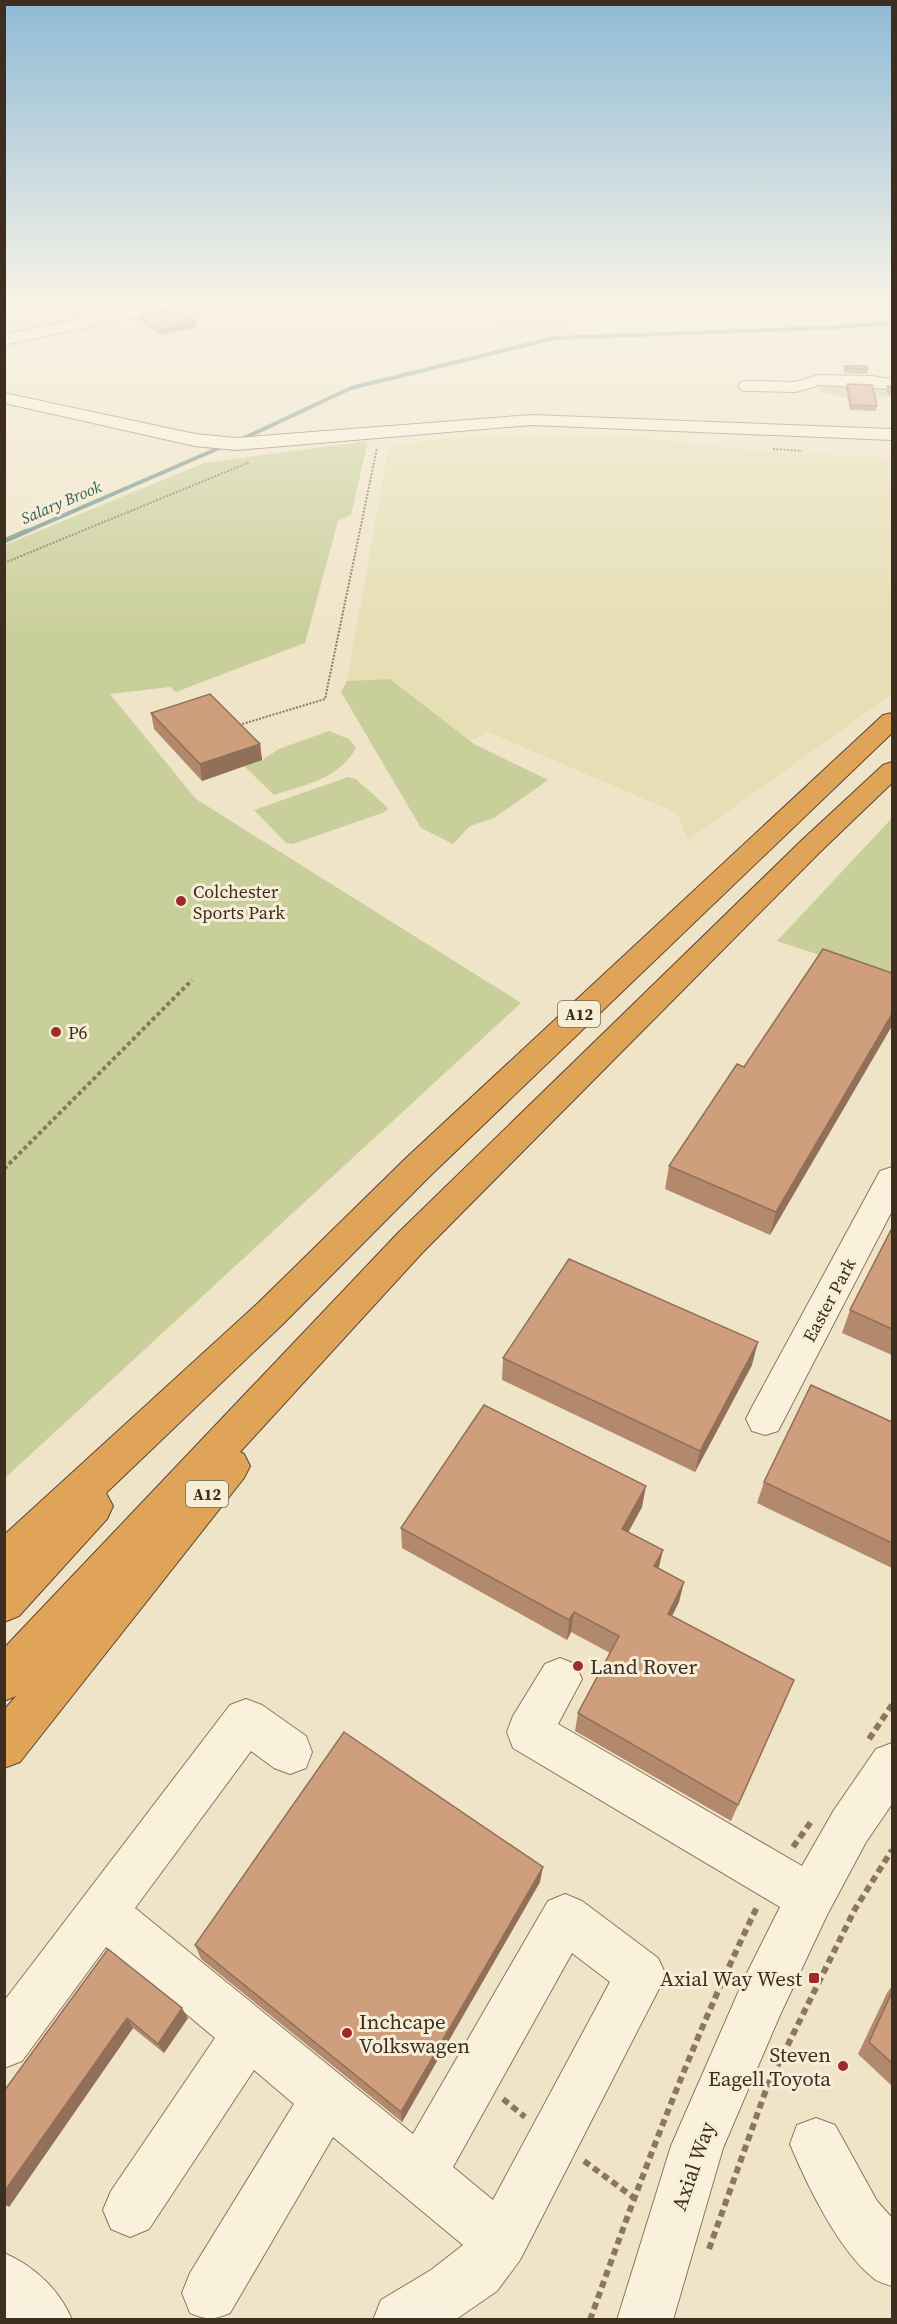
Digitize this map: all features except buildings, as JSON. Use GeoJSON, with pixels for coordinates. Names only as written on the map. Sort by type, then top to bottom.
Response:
{"type":"FeatureCollection","features":[{"type":"Feature","properties":{"kind":"highway","name":"A12"},"geometry":{"type":"LineString","coordinates":[[4,1562],[271,1313],[418,1167],[892,720]]}},
{"type":"Feature","properties":{"kind":"highway","name":"A12"},"geometry":{"type":"LineString","coordinates":[[4,1680],[410,1243],[811,846],[892,770]]}},
{"type":"Feature","properties":{"kind":"highway","name":"A12"},"geometry":{"type":"LineString","coordinates":[[4,1746],[410,1243]]}},
{"type":"Feature","properties":{"kind":"highway","name":"A12"},"geometry":{"type":"LineString","coordinates":[[4,1602],[271,1313]]}},
{"type":"Feature","properties":{"kind":"street"},"geometry":{"type":"LineString","coordinates":[[70,412],[195,440],[236,444],[623,412]]}},
{"type":"Feature","properties":{"kind":"street"},"geometry":{"type":"LineString","coordinates":[[794,412],[892,435]]}},
{"type":"Feature","properties":{"kind":"street","name":"Easter Park"},"geometry":{"type":"LineString","coordinates":[[765,1419],[892,1180]]}},
{"type":"Feature","properties":{"kind":"street"},"geometry":{"type":"LineString","coordinates":[[560,1678],[529,1732],[810,1898]]}},
{"type":"Feature","properties":{"kind":"street"},"geometry":{"type":"LineString","coordinates":[[4,2043],[246,1721],[290,1752]]}},
{"type":"Feature","properties":{"kind":"street","name":"Axial Way"},"geometry":{"type":"LineString","coordinates":[[645,2319],[697,2146],[762,1997],[810,1898],[850,1826],[892,1765]]}},
{"type":"Feature","properties":{"kind":"street"},"geometry":{"type":"LineString","coordinates":[[102,1912],[501,2241]]}},
{"type":"Feature","properties":{"kind":"street"},"geometry":{"type":"LineString","coordinates":[[401,2319],[451,2290],[477,2271],[501,2241],[641,1975],[565,1918],[420,2173]]}},
{"type":"Feature","properties":{"kind":"street"},"geometry":{"type":"LineString","coordinates":[[130,2210],[248,2034]]}},
{"type":"Feature","properties":{"kind":"street"},"geometry":{"type":"LineString","coordinates":[[210,2293],[327,2098]]}},
{"type":"Feature","properties":{"kind":"street"},"geometry":{"type":"LineString","coordinates":[[816,2144],[858,2220],[892,2259]]}},
{"type":"Feature","properties":{"kind":"street"},"geometry":{"type":"LineString","coordinates":[[4,2281],[44,2319]]}},
{"type":"Feature","properties":{"kind":"path"},"geometry":{"type":"LineString","coordinates":[[235,727],[325,699],[378,444]]}},
{"type":"Feature","properties":{"kind":"path"},"geometry":{"type":"LineString","coordinates":[[768,449],[803,451]]}},
{"type":"Feature","properties":{"kind":"path"},"geometry":{"type":"LineString","coordinates":[[4,562],[257,460]]}},
{"type":"Feature","properties":{"kind":"path"},"geometry":{"type":"LineString","coordinates":[[4,1169],[192,980]]}},
{"type":"Feature","properties":{"kind":"path"},"geometry":{"type":"LineString","coordinates":[[707,2253],[766,2087],[855,1909],[892,1850]]}},
{"type":"Feature","properties":{"kind":"shaded area"},"geometry":{"type":"Polygon","coordinates":[[[504,434],[574,434],[640,438],[772,452],[892,458],[892,694],[688,840],[677,813],[488,732],[470,741],[390,679],[347,681],[389,446],[504,434]]]}},
{"type":"Feature","properties":{"kind":"green space","name":"Colchester Sports Park"},"geometry":{"type":"Polygon","coordinates":[[[368,441],[351,515],[338,521],[305,643],[176,692],[170,687],[110,694],[196,799],[521,1003],[5,1478],[5,545],[204,463],[368,441]]]}},
{"type":"Feature","properties":{"kind":"green space"},"geometry":{"type":"Polygon","coordinates":[[[390,679],[474,744],[548,780],[494,818],[470,826],[453,844],[421,828],[341,692],[347,681],[390,679]]]}},
{"type":"Feature","properties":{"kind":"green space"},"geometry":{"type":"Polygon","coordinates":[[[329,731],[349,739],[356,748],[349,759],[331,774],[309,784],[274,795],[244,766],[262,760],[279,749],[329,731]]]}},
{"type":"Feature","properties":{"kind":"green space"},"geometry":{"type":"Polygon","coordinates":[[[348,777],[356,779],[388,808],[385,812],[293,844],[286,843],[254,810],[348,777]]]}},
{"type":"Feature","properties":{"kind":"green space"},"geometry":{"type":"Polygon","coordinates":[[[892,818],[892,979],[777,941],[892,818]]]}},
{"type":"Feature","properties":{"kind":"waterway","name":"Salary Brook"},"geometry":{"type":"LineString","coordinates":[[240,440],[299,412]]}},
{"type":"Feature","properties":{"kind":"waterway","name":"Salary Brook"},"geometry":{"type":"LineString","coordinates":[[23,533],[226,445]]}},
{"type":"Feature","properties":{"kind":"waterway","name":"Salary Brook"},"geometry":{"type":"LineString","coordinates":[[4,541],[27,531]]}},
{"type":"Feature","properties":{"kind":"place","name":"Colchester Sports Park"},"geometry":{"type":"Point","coordinates":[181,901]}},
{"type":"Feature","properties":{"kind":"place","name":"P6"},"geometry":{"type":"Point","coordinates":[56,1032]}},
{"type":"Feature","properties":{"kind":"place","name":"Land Rover"},"geometry":{"type":"Point","coordinates":[578,1666]}},
{"type":"Feature","properties":{"kind":"place","name":"Axial Way West"},"geometry":{"type":"Point","coordinates":[814,1978]}},
{"type":"Feature","properties":{"kind":"place","name":"Inchcape Volkswagen"},"geometry":{"type":"Point","coordinates":[347,2033]}},
{"type":"Feature","properties":{"kind":"place","name":"Steven Eagell Toyota"},"geometry":{"type":"Point","coordinates":[843,2066]}}]}
